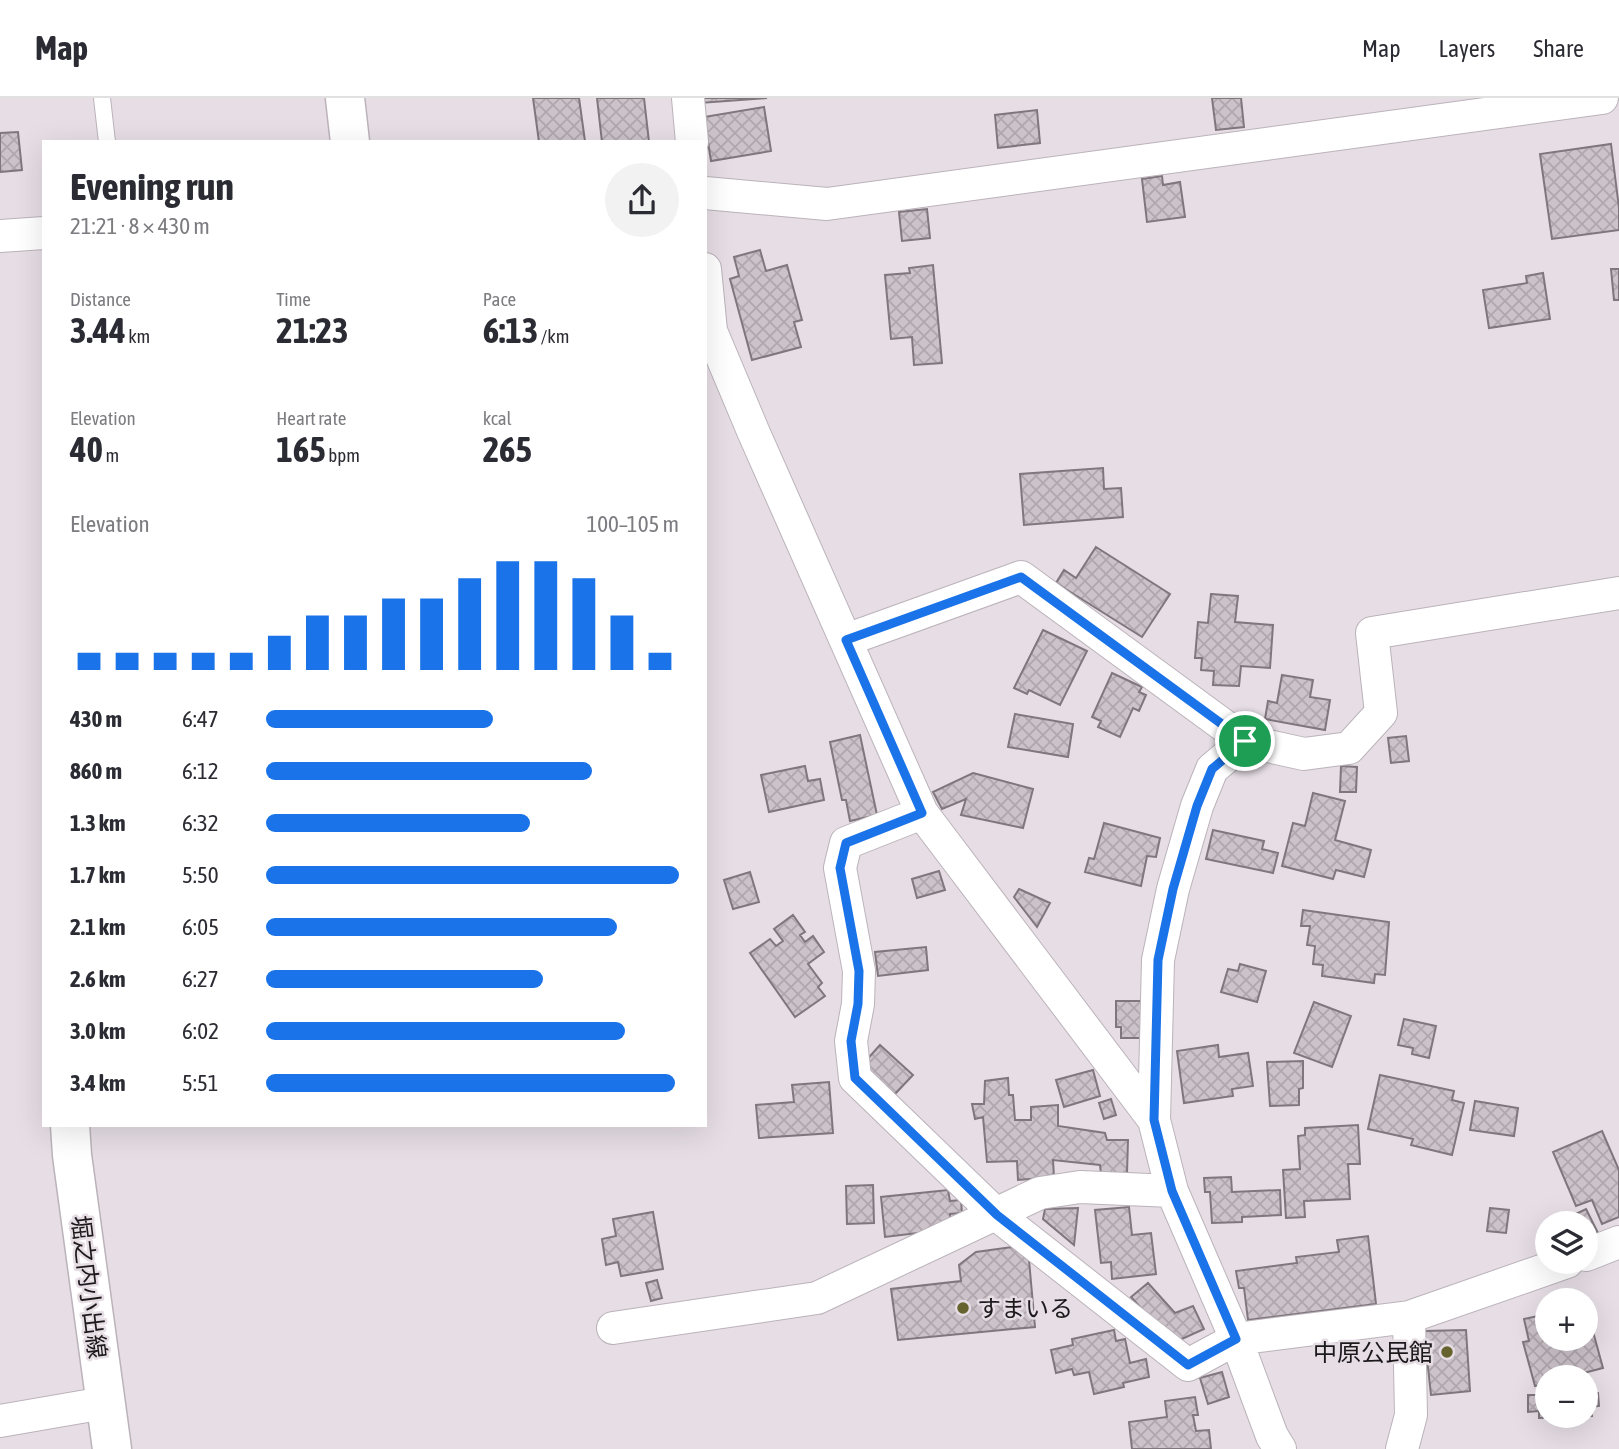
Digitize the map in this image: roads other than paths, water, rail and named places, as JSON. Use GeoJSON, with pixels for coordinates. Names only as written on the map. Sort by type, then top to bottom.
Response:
{"type":"FeatureCollection","features":[{"type":"Feature","properties":{"kind":"main road"},"geometry":{"type":"LineString","coordinates":[[345,98],[350,140]]}},
{"type":"Feature","properties":{"kind":"main road","name":"堀之内小出線"},"geometry":{"type":"LineString","coordinates":[[71,1127],[72,1155],[112,1449]]}},
{"type":"Feature","properties":{"kind":"street"},"geometry":{"type":"LineString","coordinates":[[688,98],[692,140]]}},
{"type":"Feature","properties":{"kind":"street"},"geometry":{"type":"LineString","coordinates":[[707,193],[827,204],[1602,98]]}},
{"type":"Feature","properties":{"kind":"street"},"geometry":{"type":"LineString","coordinates":[[0,236],[42,233]]}},
{"type":"Feature","properties":{"kind":"street"},"geometry":{"type":"LineString","coordinates":[[707,287],[712,331],[753,431],[922,813],[1154,1120]]}},
{"type":"Feature","properties":{"kind":"street"},"geometry":{"type":"LineString","coordinates":[[846,640],[1021,577],[1245,741],[1304,754],[1349,748],[1381,713],[1372,633],[1619,593]]}},
{"type":"Feature","properties":{"kind":"street"},"geometry":{"type":"LineString","coordinates":[[1245,741],[1212,769],[1197,806],[1173,889],[1158,960],[1154,1120],[1172,1191],[1236,1339],[1272,1436],[1280,1449]]}},
{"type":"Feature","properties":{"kind":"street"},"geometry":{"type":"LineString","coordinates":[[922,813],[846,843],[840,868],[859,971],[858,1004],[851,1041],[855,1078],[997,1215],[1188,1365],[1236,1339],[1409,1317],[1535,1273]]}},
{"type":"Feature","properties":{"kind":"street"},"geometry":{"type":"LineString","coordinates":[[613,1328],[817,1298],[1040,1193],[1080,1186],[1172,1191]]}},
{"type":"Feature","properties":{"kind":"street"},"geometry":{"type":"LineString","coordinates":[[1598,1250],[1619,1242]]}},
{"type":"Feature","properties":{"kind":"street"},"geometry":{"type":"LineString","coordinates":[[1402,1449],[1411,1415],[1409,1317]]}},
{"type":"Feature","properties":{"kind":"street"},"geometry":{"type":"LineString","coordinates":[[0,1421],[104,1403]]}},
{"type":"Feature","properties":{"kind":"lane"},"geometry":{"type":"LineString","coordinates":[[102,98],[107,140]]}},
{"type":"Feature","properties":{"kind":"place","name":"すまいる"},"geometry":{"type":"Point","coordinates":[963,1308]}},
{"type":"Feature","properties":{"kind":"place","name":"中原公民館"},"geometry":{"type":"Point","coordinates":[1447,1352]}}]}
